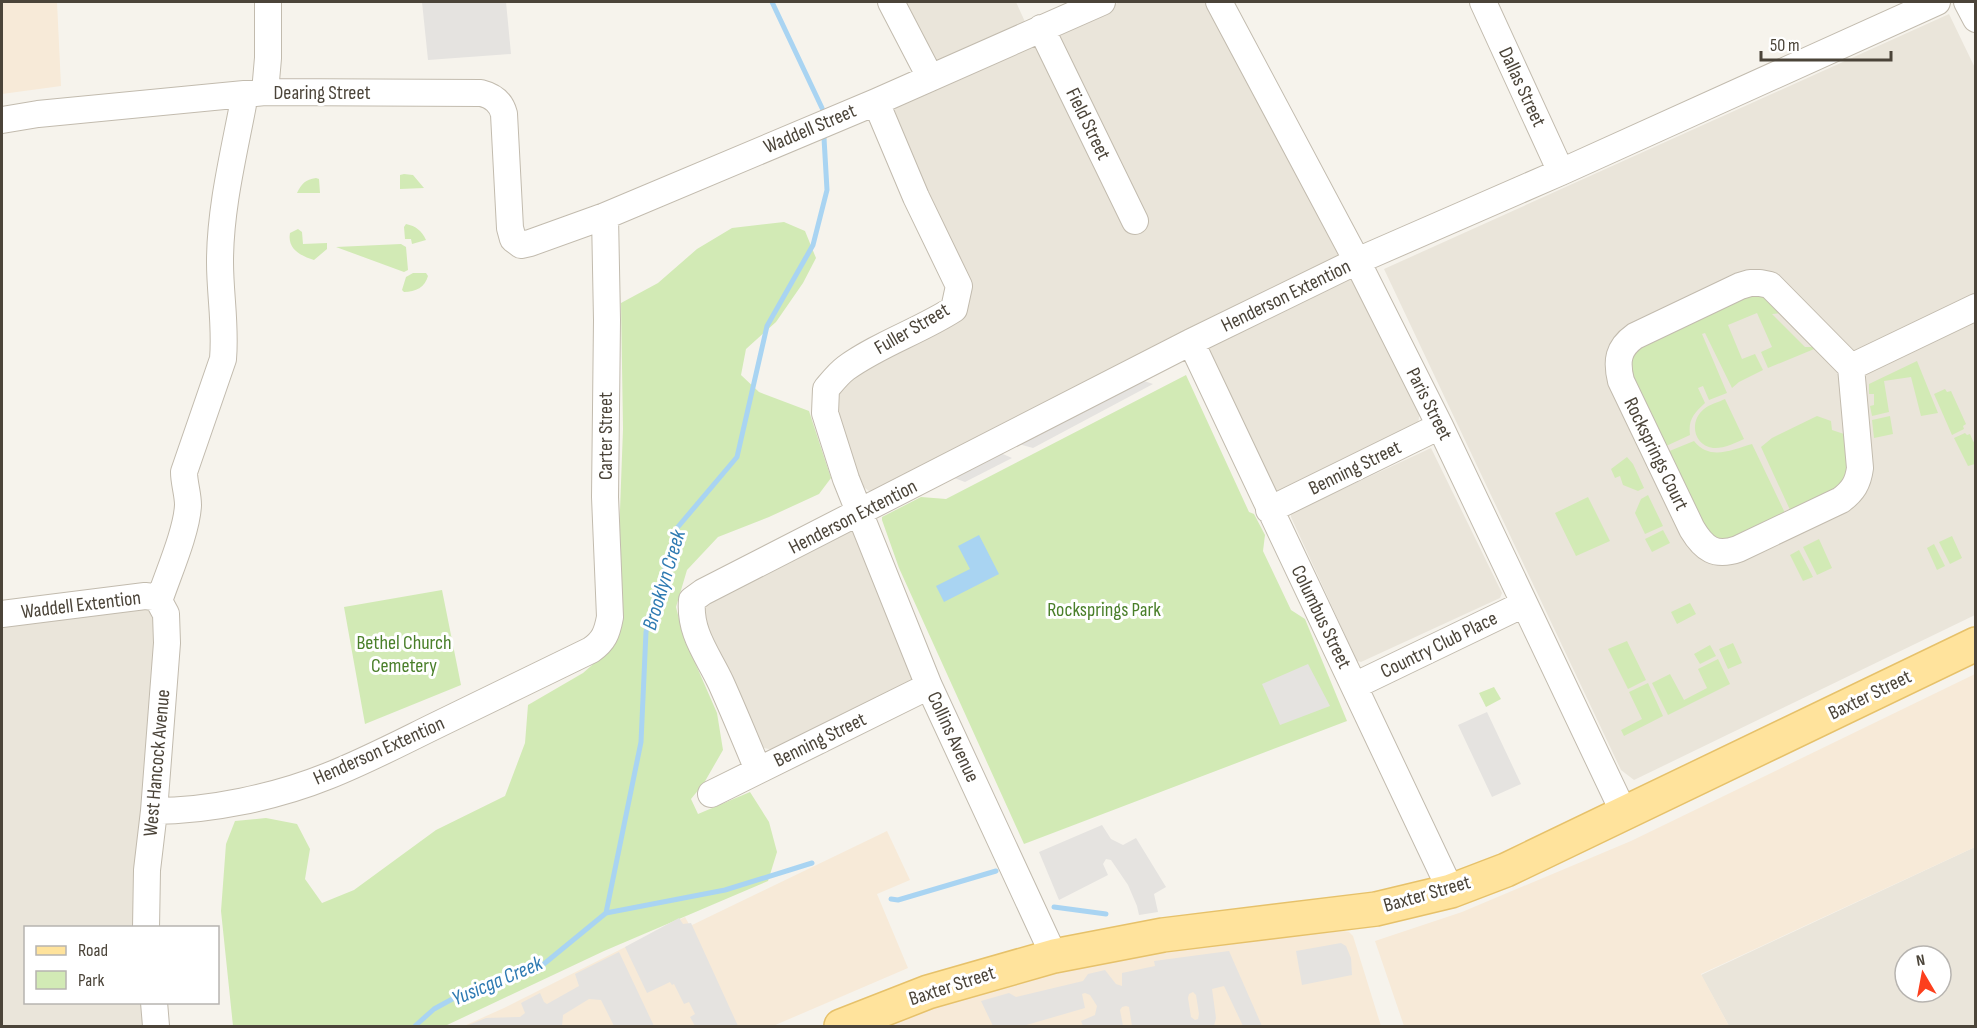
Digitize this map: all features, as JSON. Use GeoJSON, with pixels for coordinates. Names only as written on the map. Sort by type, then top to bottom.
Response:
{"type":"FeatureCollection","features":[{"type":"Feature","properties":{"kind":"main road","name":"Baxter Street"},"geometry":{"type":"LineString","coordinates":[[841,1026],[928,992],[1054,956],[1163,934],[1376,909],[1451,891],[1506,870],[1976,644]]}},
{"type":"Feature","properties":{"kind":"street"},"geometry":{"type":"LineString","coordinates":[[159,601],[187,520],[188,502],[184,472],[223,359],[225,339],[220,262],[222,224],[228,185],[255,93],[268,58],[268,2]]}},
{"type":"Feature","properties":{"kind":"street"},"geometry":{"type":"LineString","coordinates":[[891,2],[930,77]]}},
{"type":"Feature","properties":{"kind":"street","name":"Waddell Street"},"geometry":{"type":"LineString","coordinates":[[515,242],[521,245],[530,243],[605,216],[876,102],[1102,2]]}},
{"type":"Feature","properties":{"kind":"street","name":"Paris Street"},"geometry":{"type":"LineString","coordinates":[[1219,2],[1357,261],[1440,426],[1624,813]]}},
{"type":"Feature","properties":{"kind":"street","name":"Dallas Street"},"geometry":{"type":"LineString","coordinates":[[1483,2],[1561,172]]}},
{"type":"Feature","properties":{"kind":"street","name":"Henderson Extention"},"geometry":{"type":"LineString","coordinates":[[758,770],[720,681],[701,646],[691,616],[692,600],[703,592],[1191,342],[1357,261],[1561,172],[1937,2]]}},
{"type":"Feature","properties":{"kind":"street"},"geometry":{"type":"LineString","coordinates":[[1967,2],[1976,19]]}},
{"type":"Feature","properties":{"kind":"street","name":"Field Street"},"geometry":{"type":"LineString","coordinates":[[1041,28],[1135,221]]}},
{"type":"Feature","properties":{"kind":"street","name":"Dearing Street"},"geometry":{"type":"LineString","coordinates":[[2,120],[38,114],[255,93],[480,93],[494,98],[503,109],[510,228],[515,242]]}},
{"type":"Feature","properties":{"kind":"street","name":"Fuller Street"},"geometry":{"type":"LineString","coordinates":[[861,513],[846,479],[825,413],[826,389],[844,369],[954,309],[959,286],[916,196],[876,102]]}},
{"type":"Feature","properties":{"kind":"street","name":"Carter Street"},"geometry":{"type":"LineString","coordinates":[[591,650],[603,642],[610,617],[605,497],[607,320],[605,216]]}},
{"type":"Feature","properties":{"kind":"street","name":"Rocksprings Court"},"geometry":{"type":"LineString","coordinates":[[1760,283],[1770,285],[1851,367],[1860,468],[1856,486],[1850,494],[1840,500],[1727,553],[1707,548],[1692,529],[1621,381],[1618,359],[1626,343],[1635,336],[1740,286],[1760,283]]}},
{"type":"Feature","properties":{"kind":"street"},"geometry":{"type":"LineString","coordinates":[[1851,367],[1976,307]]}},
{"type":"Feature","properties":{"kind":"street","name":"Columbus Street"},"geometry":{"type":"LineString","coordinates":[[1191,342],[1451,891]]}},
{"type":"Feature","properties":{"kind":"street","name":"Benning Street"},"geometry":{"type":"LineString","coordinates":[[1269,510],[1440,426]]}},
{"type":"Feature","properties":{"kind":"street","name":"Collins Avenue"},"geometry":{"type":"LineString","coordinates":[[861,513],[929,686],[1054,956]]}},
{"type":"Feature","properties":{"kind":"street","name":"Waddell Extention"},"geometry":{"type":"LineString","coordinates":[[2,614],[146,596],[154,597],[159,601]]}},
{"type":"Feature","properties":{"kind":"street","name":"West Hancock Avenue"},"geometry":{"type":"LineString","coordinates":[[146,926],[147,870],[167,643],[166,614],[159,601]]}},
{"type":"Feature","properties":{"kind":"street","name":"Country Club Place"},"geometry":{"type":"LineString","coordinates":[[1354,686],[1524,604]]}},
{"type":"Feature","properties":{"kind":"street","name":"Henderson Extention"},"geometry":{"type":"LineString","coordinates":[[154,811],[181,811],[209,807],[278,793],[326,777],[591,650]]}},
{"type":"Feature","properties":{"kind":"street","name":"Benning Street"},"geometry":{"type":"LineString","coordinates":[[711,794],[929,686]]}},
{"type":"Feature","properties":{"kind":"street"},"geometry":{"type":"LineString","coordinates":[[154,1004],[156,1026]]}},
{"type":"Feature","properties":{"kind":"shaded area"},"geometry":{"type":"Polygon","coordinates":[[[2,2],[57,2],[61,86],[2,94],[2,2]]]}},
{"type":"Feature","properties":{"kind":"shaded area"},"geometry":{"type":"Polygon","coordinates":[[[422,2],[506,2],[511,54],[428,60],[422,2]]]}},
{"type":"Feature","properties":{"kind":"shaded area"},"geometry":{"type":"Polygon","coordinates":[[[903,2],[1016,2],[1026,24],[935,63],[903,2]]]}},
{"type":"Feature","properties":{"kind":"shaded area"},"geometry":{"type":"Polygon","coordinates":[[[1120,2],[1208,2],[1342,257],[880,490],[869,491],[862,486],[839,438],[836,398],[846,382],[962,312],[891,106],[1036,43],[1142,224],[1147,215],[1053,34],[1054,31],[1120,2]]]}},
{"type":"Feature","properties":{"kind":"shaded area"},"geometry":{"type":"Polygon","coordinates":[[[1949,14],[1976,70],[1975,615],[1634,780],[1621,770],[1384,269],[1949,14]]]}},
{"type":"Feature","properties":{"kind":"shaded area"},"geometry":{"type":"Polygon","coordinates":[[[1353,276],[1420,413],[1418,423],[1280,492],[1275,491],[1207,352],[1208,343],[1353,276]]]}},
{"type":"Feature","properties":{"kind":"shaded area"},"geometry":{"type":"Polygon","coordinates":[[[1135,378],[1153,384],[1033,448],[1012,442],[1135,378]]]}},
{"type":"Feature","properties":{"kind":"shaded area"},"geometry":{"type":"Polygon","coordinates":[[[1431,448],[1502,593],[1500,598],[1361,662],[1357,661],[1291,513],[1431,448]]]}},
{"type":"Feature","properties":{"kind":"shaded area"},"geometry":{"type":"Polygon","coordinates":[[[996,451],[1012,458],[965,482],[946,475],[996,451]]]}},
{"type":"Feature","properties":{"kind":"shaded area"},"geometry":{"type":"Polygon","coordinates":[[[849,527],[856,529],[913,674],[911,682],[774,750],[764,748],[753,737],[702,623],[705,603],[849,527]]]}},
{"type":"Feature","properties":{"kind":"shaded area"},"geometry":{"type":"Polygon","coordinates":[[[151,608],[156,616],[136,926],[24,926],[24,1004],[145,1004],[148,1026],[2,1026],[2,625],[151,608]]]}},
{"type":"Feature","properties":{"kind":"shaded area"},"geometry":{"type":"Polygon","coordinates":[[[1308,664],[1330,706],[1280,725],[1262,684],[1308,664]]]}},
{"type":"Feature","properties":{"kind":"shaded area"},"geometry":{"type":"Polygon","coordinates":[[[1975,674],[1975,847],[1701,974],[1729,1026],[1404,1026],[1375,941],[1462,912],[1631,841],[1975,674]]]}},
{"type":"Feature","properties":{"kind":"shaded area"},"geometry":{"type":"Polygon","coordinates":[[[1487,712],[1521,784],[1492,797],[1458,725],[1487,712]]]}},
{"type":"Feature","properties":{"kind":"shaded area"},"geometry":{"type":"Polygon","coordinates":[[[1102,825],[1111,839],[1123,845],[1136,838],[1166,887],[1154,894],[1158,912],[1139,915],[1128,885],[1111,860],[1106,859],[1103,864],[1108,875],[1059,900],[1039,852],[1102,825]]]}},
{"type":"Feature","properties":{"kind":"shaded area"},"geometry":{"type":"Polygon","coordinates":[[[887,831],[910,880],[877,894],[908,968],[773,1026],[464,1026],[685,917],[690,926],[887,831]]]}},
{"type":"Feature","properties":{"kind":"shaded area"},"geometry":{"type":"Polygon","coordinates":[[[1975,847],[1975,1026],[1729,1026],[1701,975],[1975,847]]]}},
{"type":"Feature","properties":{"kind":"shaded area"},"geometry":{"type":"Polygon","coordinates":[[[679,918],[683,924],[691,923],[738,1026],[695,1026],[690,1017],[695,1014],[689,1002],[684,1004],[674,984],[670,982],[647,993],[625,947],[679,918]]]}},
{"type":"Feature","properties":{"kind":"shaded area"},"geometry":{"type":"Polygon","coordinates":[[[1344,931],[1353,936],[1381,1026],[881,1026],[977,994],[1067,970],[1213,944],[1344,931]]]}},
{"type":"Feature","properties":{"kind":"shaded area"},"geometry":{"type":"Polygon","coordinates":[[[1341,943],[1346,946],[1351,958],[1352,975],[1302,985],[1296,951],[1341,943]]]}},
{"type":"Feature","properties":{"kind":"shaded area"},"geometry":{"type":"Polygon","coordinates":[[[1229,951],[1262,1026],[1243,1026],[1224,986],[1212,989],[1216,1018],[1214,1026],[1132,1026],[1129,1007],[1126,1006],[1120,1010],[1123,1026],[1083,1026],[1081,1021],[1095,1015],[1097,1006],[1090,995],[1085,993],[1082,994],[1085,1008],[1023,1026],[993,1026],[981,1001],[1009,993],[1016,997],[1083,981],[1088,974],[1105,970],[1116,984],[1122,986],[1122,973],[1155,966],[1154,961],[1229,951]],[[1193,992],[1188,998],[1191,1017],[1195,1020],[1198,1019],[1199,1014],[1196,995],[1193,992]]]}},
{"type":"Feature","properties":{"kind":"shaded area"},"geometry":{"type":"Polygon","coordinates":[[[619,952],[654,1026],[614,1026],[601,1000],[589,999],[563,1015],[562,1026],[466,1026],[486,1018],[520,1017],[525,1013],[521,1003],[540,993],[547,1004],[579,986],[575,974],[619,952]]]}},
{"type":"Feature","properties":{"kind":"green space"},"geometry":{"type":"Polygon","coordinates":[[[400,175],[413,175],[424,188],[400,189],[400,175]]]}},
{"type":"Feature","properties":{"kind":"green space"},"geometry":{"type":"Polygon","coordinates":[[[319,179],[320,193],[297,193],[304,182],[319,179]]]}},
{"type":"Feature","properties":{"kind":"green space"},"geometry":{"type":"Polygon","coordinates":[[[784,222],[805,231],[816,258],[803,283],[776,322],[746,349],[741,375],[759,392],[809,411],[831,478],[819,494],[718,537],[687,570],[676,607],[683,635],[717,713],[723,750],[704,783],[691,799],[698,814],[750,792],[769,822],[777,852],[768,881],[604,951],[445,1026],[233,1026],[221,911],[226,844],[235,821],[266,818],[297,824],[310,849],[305,879],[322,903],[354,890],[436,830],[505,796],[525,743],[528,705],[583,673],[615,645],[623,429],[621,303],[658,283],[697,249],[732,228],[784,222]]]}},
{"type":"Feature","properties":{"kind":"green space"},"geometry":{"type":"Polygon","coordinates":[[[406,224],[418,229],[426,240],[412,244],[411,239],[405,239],[406,224]]]}},
{"type":"Feature","properties":{"kind":"green space"},"geometry":{"type":"Polygon","coordinates":[[[298,229],[302,232],[303,244],[327,243],[327,249],[314,260],[300,254],[293,248],[290,239],[290,233],[298,229]]]}},
{"type":"Feature","properties":{"kind":"green space"},"geometry":{"type":"Polygon","coordinates":[[[401,244],[406,247],[408,270],[404,272],[336,247],[401,244]]]}},
{"type":"Feature","properties":{"kind":"green space"},"geometry":{"type":"Polygon","coordinates":[[[413,273],[426,273],[428,276],[419,288],[404,292],[402,290],[406,277],[413,273]]]}},
{"type":"Feature","properties":{"kind":"green space"},"geometry":{"type":"Polygon","coordinates":[[[1762,294],[1783,313],[1772,314],[1805,347],[1819,347],[1768,368],[1761,352],[1772,347],[1757,313],[1728,325],[1742,359],[1755,354],[1763,370],[1732,388],[1705,333],[1702,334],[1727,393],[1709,400],[1703,386],[1698,388],[1705,403],[1693,417],[1690,435],[1664,447],[1632,379],[1630,356],[1638,347],[1746,295],[1762,294]]]}},
{"type":"Feature","properties":{"kind":"green space"},"geometry":{"type":"Polygon","coordinates":[[[1917,361],[1938,413],[1921,416],[1911,377],[1884,381],[1889,412],[1872,416],[1870,406],[1874,405],[1874,394],[1869,394],[1869,384],[1917,361]]]}},
{"type":"Feature","properties":{"kind":"green space","name":"Rocksprings Park"},"geometry":{"type":"Polygon","coordinates":[[[1186,375],[1249,512],[1254,514],[1265,535],[1263,551],[1291,610],[1305,619],[1347,721],[1024,844],[899,568],[882,517],[921,497],[946,499],[1186,375]]]}},
{"type":"Feature","properties":{"kind":"green space"},"geometry":{"type":"Polygon","coordinates":[[[1945,389],[1947,392],[1951,391],[1966,424],[1963,426],[1964,429],[1952,435],[1934,394],[1945,389]]]}},
{"type":"Feature","properties":{"kind":"green space"},"geometry":{"type":"Polygon","coordinates":[[[1725,399],[1744,439],[1721,448],[1706,446],[1697,438],[1696,420],[1706,407],[1725,399]]]}},
{"type":"Feature","properties":{"kind":"green space"},"geometry":{"type":"Polygon","coordinates":[[[1817,416],[1831,421],[1832,430],[1847,435],[1850,469],[1843,485],[1791,512],[1761,447],[1772,438],[1817,416]]]}},
{"type":"Feature","properties":{"kind":"green space"},"geometry":{"type":"Polygon","coordinates":[[[1890,416],[1893,434],[1874,438],[1872,420],[1890,416]]]}},
{"type":"Feature","properties":{"kind":"green space"},"geometry":{"type":"Polygon","coordinates":[[[1965,433],[1970,434],[1975,443],[1975,464],[1968,466],[1954,438],[1965,433]]]}},
{"type":"Feature","properties":{"kind":"green space"},"geometry":{"type":"Polygon","coordinates":[[[1694,441],[1707,451],[1714,452],[1729,451],[1752,444],[1785,513],[1733,539],[1721,539],[1708,533],[1667,452],[1694,441]]]}},
{"type":"Feature","properties":{"kind":"green space"},"geometry":{"type":"Polygon","coordinates":[[[1627,457],[1633,464],[1644,488],[1638,491],[1623,485],[1620,476],[1615,478],[1611,469],[1627,457]]]}},
{"type":"Feature","properties":{"kind":"green space"},"geometry":{"type":"Polygon","coordinates":[[[1648,495],[1663,526],[1645,534],[1635,513],[1641,499],[1648,495]]]}},
{"type":"Feature","properties":{"kind":"green space"},"geometry":{"type":"Polygon","coordinates":[[[1588,497],[1610,541],[1576,556],[1555,513],[1588,497]]]}},
{"type":"Feature","properties":{"kind":"green space"},"geometry":{"type":"Polygon","coordinates":[[[1663,530],[1670,543],[1652,552],[1645,539],[1663,530]]]}},
{"type":"Feature","properties":{"kind":"green space"},"geometry":{"type":"Polygon","coordinates":[[[1952,536],[1962,558],[1950,564],[1939,542],[1952,536]]]}},
{"type":"Feature","properties":{"kind":"green space"},"geometry":{"type":"Polygon","coordinates":[[[1819,539],[1832,568],[1817,575],[1803,547],[1819,539]]]}},
{"type":"Feature","properties":{"kind":"green space"},"geometry":{"type":"Polygon","coordinates":[[[1934,544],[1945,566],[1937,570],[1927,548],[1934,544]]]}},
{"type":"Feature","properties":{"kind":"green space"},"geometry":{"type":"Polygon","coordinates":[[[1799,550],[1813,577],[1803,581],[1790,555],[1799,550]]]}},
{"type":"Feature","properties":{"kind":"green space","name":"Bethel Church Cemetery"},"geometry":{"type":"Polygon","coordinates":[[[442,590],[461,685],[365,724],[344,607],[442,590]]]}},
{"type":"Feature","properties":{"kind":"green space"},"geometry":{"type":"Polygon","coordinates":[[[1690,603],[1696,614],[1677,624],[1671,612],[1690,603]]]}},
{"type":"Feature","properties":{"kind":"green space"},"geometry":{"type":"Polygon","coordinates":[[[1627,641],[1646,680],[1628,689],[1608,649],[1627,641]]]}},
{"type":"Feature","properties":{"kind":"green space"},"geometry":{"type":"Polygon","coordinates":[[[1733,643],[1742,663],[1728,669],[1719,649],[1733,643]]]}},
{"type":"Feature","properties":{"kind":"green space"},"geometry":{"type":"Polygon","coordinates":[[[1710,645],[1716,656],[1700,664],[1694,654],[1710,645]]]}},
{"type":"Feature","properties":{"kind":"green space"},"geometry":{"type":"Polygon","coordinates":[[[1718,659],[1730,684],[1668,715],[1652,683],[1670,674],[1684,700],[1707,688],[1698,669],[1718,659]]]}},
{"type":"Feature","properties":{"kind":"green space"},"geometry":{"type":"Polygon","coordinates":[[[1648,683],[1663,716],[1624,736],[1621,730],[1642,719],[1629,692],[1648,683]]]}},
{"type":"Feature","properties":{"kind":"green space"},"geometry":{"type":"Polygon","coordinates":[[[1494,687],[1501,699],[1486,707],[1479,693],[1494,687]]]}},
{"type":"Feature","properties":{"kind":"water"},"geometry":{"type":"Polygon","coordinates":[[[979,535],[999,574],[944,602],[936,586],[970,569],[958,546],[979,535]]]}},
{"type":"Feature","properties":{"kind":"waterway","name":"Brooklyn Creek"},"geometry":{"type":"LineString","coordinates":[[772,2],[822,108]]}},
{"type":"Feature","properties":{"kind":"waterway","name":"Brooklyn Creek"},"geometry":{"type":"LineString","coordinates":[[606,913],[641,742],[646,632],[677,528],[737,457],[767,326],[813,245],[827,190],[824,138]]}},
{"type":"Feature","properties":{"kind":"waterway","name":"Yusicga Creek"},"geometry":{"type":"LineString","coordinates":[[415,1026],[434,1009],[467,991],[539,968],[606,913],[725,890],[812,863]]}},
{"type":"Feature","properties":{"kind":"waterway"},"geometry":{"type":"LineString","coordinates":[[891,899],[898,900],[996,871]]}},
{"type":"Feature","properties":{"kind":"waterway"},"geometry":{"type":"LineString","coordinates":[[1054,907],[1106,914]]}}]}
